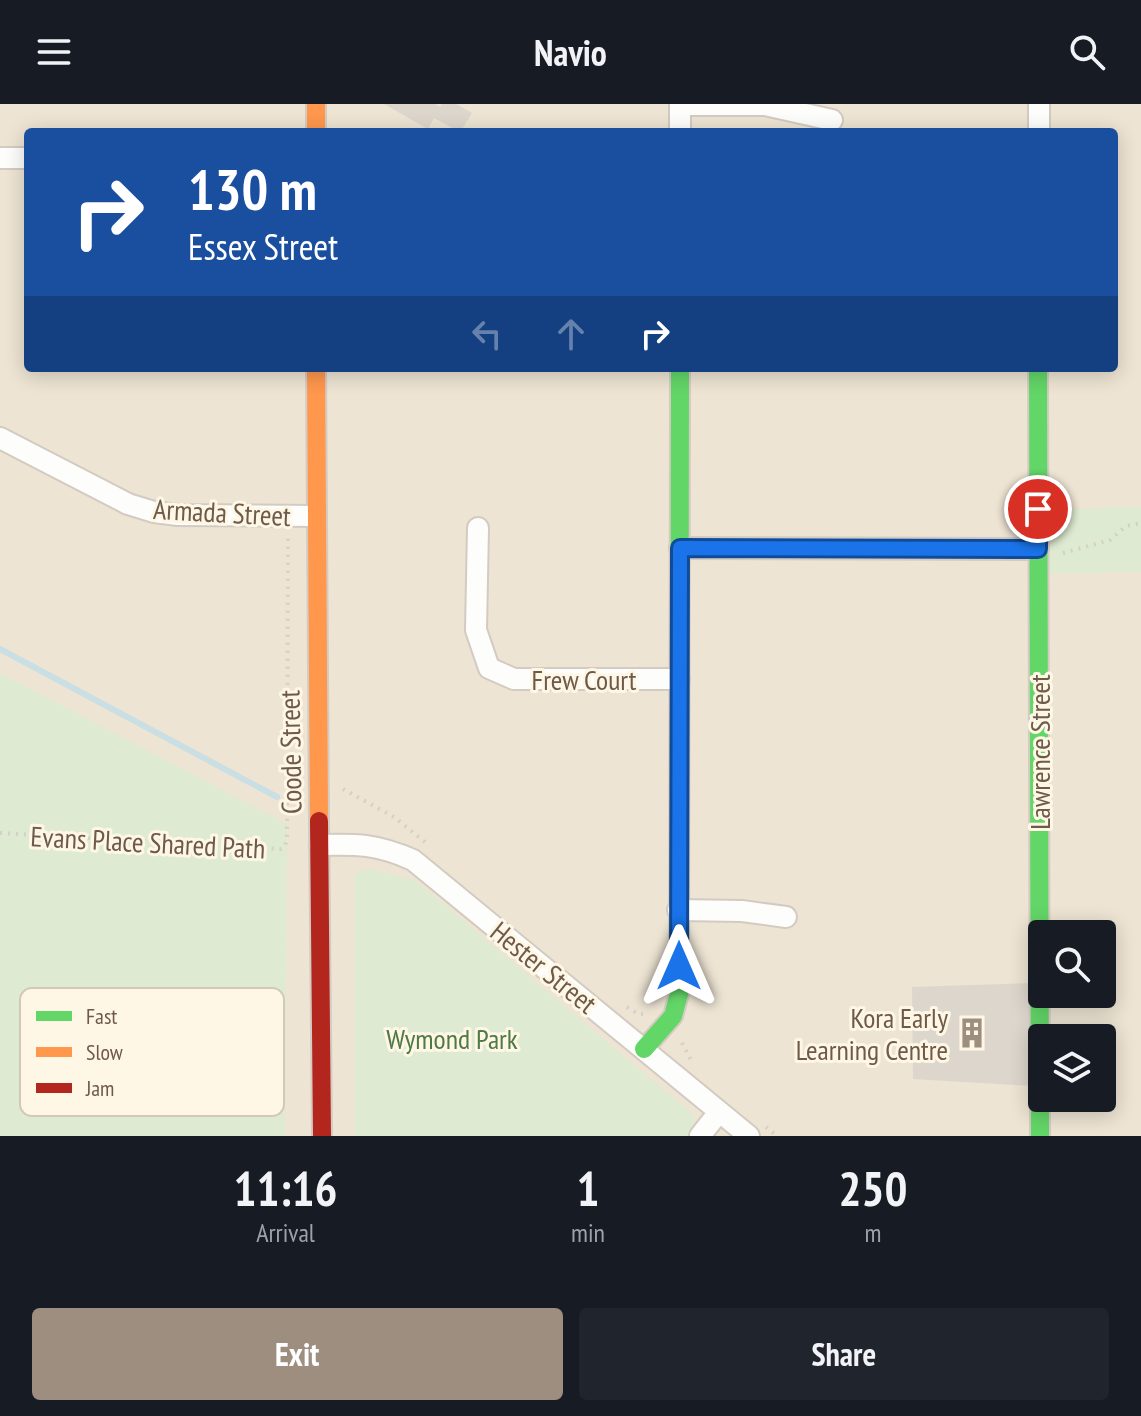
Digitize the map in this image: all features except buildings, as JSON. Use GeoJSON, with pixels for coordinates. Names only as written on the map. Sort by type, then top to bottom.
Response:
{"type":"FeatureCollection","features":[{"type":"Feature","properties":{"kind":"street"},"geometry":{"type":"LineString","coordinates":[[316,104],[316,128]]}},
{"type":"Feature","properties":{"kind":"street"},"geometry":{"type":"LineString","coordinates":[[680,128],[680,104],[765,105],[832,120]]}},
{"type":"Feature","properties":{"kind":"street"},"geometry":{"type":"LineString","coordinates":[[1039,104],[1039,128]]}},
{"type":"Feature","properties":{"kind":"street"},"geometry":{"type":"LineString","coordinates":[[0,158],[24,158]]}},
{"type":"Feature","properties":{"kind":"street","name":"Coode Street"},"geometry":{"type":"LineString","coordinates":[[316,372],[322,1136]]}},
{"type":"Feature","properties":{"kind":"street"},"geometry":{"type":"LineString","coordinates":[[644,1049],[673,1016],[679,994],[680,372]]}},
{"type":"Feature","properties":{"kind":"street","name":"Lawrence Street"},"geometry":{"type":"LineString","coordinates":[[1038,372],[1040,1136]]}},
{"type":"Feature","properties":{"kind":"street","name":"Armada Street"},"geometry":{"type":"LineString","coordinates":[[0,438],[128,504],[154,512],[178,515],[316,516]]}},
{"type":"Feature","properties":{"kind":"street","name":"Frew Court"},"geometry":{"type":"LineString","coordinates":[[478,528],[476,630],[489,668],[514,679],[679,679]]}},
{"type":"Feature","properties":{"kind":"street"},"geometry":{"type":"LineString","coordinates":[[680,548],[1038,554]]}},
{"type":"Feature","properties":{"kind":"street","name":"Hester Street"},"geometry":{"type":"LineString","coordinates":[[320,845],[357,844],[389,849],[413,860],[749,1136]]}},
{"type":"Feature","properties":{"kind":"street"},"geometry":{"type":"LineString","coordinates":[[678,910],[742,911],[786,917]]}},
{"type":"Feature","properties":{"kind":"street"},"geometry":{"type":"LineString","coordinates":[[700,1136],[719,1112]]}},
{"type":"Feature","properties":{"kind":"path"},"geometry":{"type":"LineString","coordinates":[[1038,554],[1110,540],[1126,526],[1141,523]]}},
{"type":"Feature","properties":{"kind":"path","name":"Evans Place Shared Path"},"geometry":{"type":"LineString","coordinates":[[0,833],[281,849],[285,846],[288,788],[288,548]]}},
{"type":"Feature","properties":{"kind":"shaded area"},"geometry":{"type":"Polygon","coordinates":[[[0,104],[1141,104],[1141,1136],[0,1136],[0,104]]]}},
{"type":"Feature","properties":{"kind":"green space"},"geometry":{"type":"Polygon","coordinates":[[[1141,507],[1141,572],[1038,574],[1038,509],[1141,507]]]}},
{"type":"Feature","properties":{"kind":"green space"},"geometry":{"type":"Polygon","coordinates":[[[0,673],[287,824],[285,1136],[0,1136],[0,673]]]}},
{"type":"Feature","properties":{"kind":"green space","name":"Wymond Park"},"geometry":{"type":"Polygon","coordinates":[[[372,869],[416,881],[695,1116],[692,1136],[355,1136],[355,873],[372,869]]]}},
{"type":"Feature","properties":{"kind":"waterway"},"geometry":{"type":"LineString","coordinates":[[0,649],[277,797]]}},
{"type":"Feature","properties":{"kind":"traffic: fast"},"geometry":{"type":"LineString","coordinates":[[644,1049],[673,1016],[679,994],[680,372]]}},
{"type":"Feature","properties":{"kind":"traffic: fast"},"geometry":{"type":"LineString","coordinates":[[1038,372],[1040,1136]]}},
{"type":"Feature","properties":{"kind":"traffic: slow"},"geometry":{"type":"LineString","coordinates":[[316,104],[316,128]]}},
{"type":"Feature","properties":{"kind":"traffic: slow"},"geometry":{"type":"LineString","coordinates":[[316,372],[319,821]]}},
{"type":"Feature","properties":{"kind":"traffic: jam"},"geometry":{"type":"LineString","coordinates":[[319,821],[322,1136]]}},
{"type":"Feature","properties":{"kind":"place","name":"Kora Early Learning Centre"},"geometry":{"type":"Point","coordinates":[972,1033]}},
{"type":"Feature","properties":{"kind":"route"},"geometry":{"type":"LineString","coordinates":[[679,966],[680,548],[1038,549],[1038,509]]}}]}
